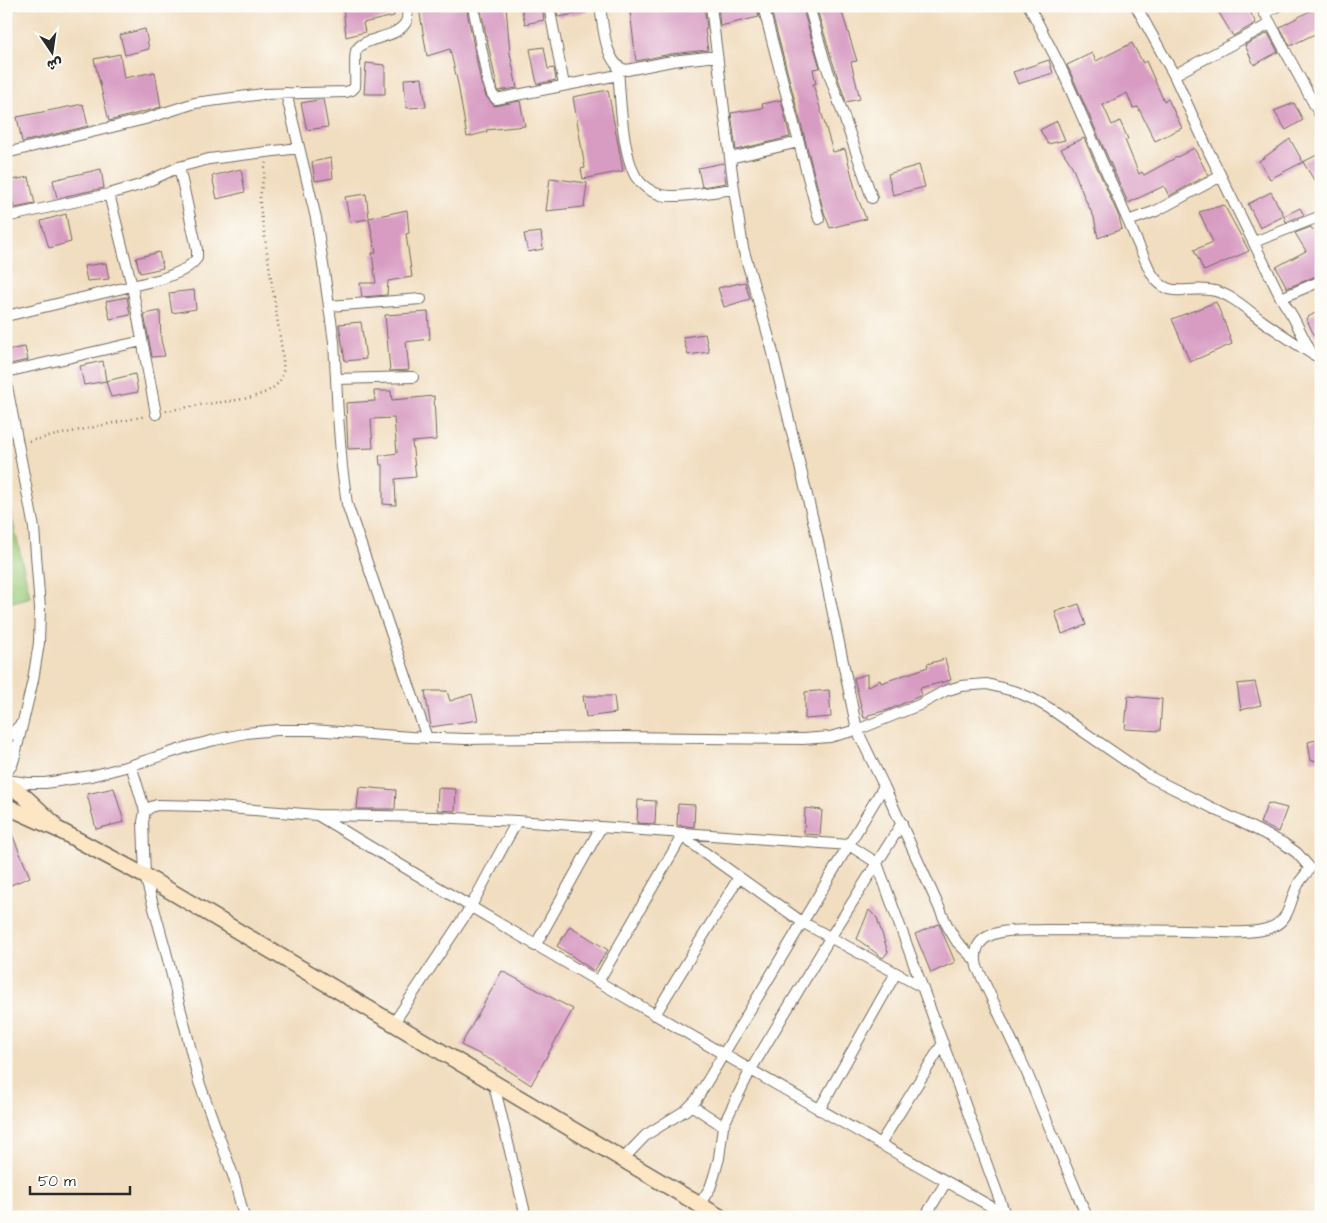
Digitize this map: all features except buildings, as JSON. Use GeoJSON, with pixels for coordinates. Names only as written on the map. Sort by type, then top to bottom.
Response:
{"type":"FeatureCollection","features":[{"type":"Feature","properties":{"kind":"main road"},"geometry":{"type":"LineString","coordinates":[[6,782],[24,796],[59,830]]}},
{"type":"Feature","properties":{"kind":"main road"},"geometry":{"type":"LineString","coordinates":[[6,806],[59,830],[145,876],[720,1217]]}},
{"type":"Feature","properties":{"kind":"street"},"geometry":{"type":"LineString","coordinates":[[6,153],[136,121],[195,103],[263,94],[346,92],[352,90],[356,87],[355,53],[358,48],[364,43],[376,40],[400,29],[407,20],[408,6]]}},
{"type":"Feature","properties":{"kind":"street"},"geometry":{"type":"LineString","coordinates":[[473,6],[488,82],[496,99],[513,97],[618,71],[672,61],[717,56]]}},
{"type":"Feature","properties":{"kind":"street"},"geometry":{"type":"LineString","coordinates":[[549,6],[564,85]]}},
{"type":"Feature","properties":{"kind":"street"},"geometry":{"type":"LineString","coordinates":[[600,6],[606,42],[618,71],[626,143],[636,177],[644,186],[662,195],[734,189]]}},
{"type":"Feature","properties":{"kind":"street"},"geometry":{"type":"LineString","coordinates":[[711,6],[743,248],[771,345],[818,541],[857,730],[902,823],[948,927],[957,942],[976,960]]}},
{"type":"Feature","properties":{"kind":"street"},"geometry":{"type":"LineString","coordinates":[[763,6],[819,218]]}},
{"type":"Feature","properties":{"kind":"street"},"geometry":{"type":"LineString","coordinates":[[809,6],[825,62],[872,198]]}},
{"type":"Feature","properties":{"kind":"street"},"geometry":{"type":"LineString","coordinates":[[1028,6],[1061,68],[1155,281],[1169,290],[1202,289],[1216,291],[1234,298],[1277,331],[1317,356]]}},
{"type":"Feature","properties":{"kind":"street"},"geometry":{"type":"LineString","coordinates":[[1136,6],[1174,75],[1281,298],[1317,356]]}},
{"type":"Feature","properties":{"kind":"street"},"geometry":{"type":"LineString","coordinates":[[1278,6],[1262,10],[1321,117]]}},
{"type":"Feature","properties":{"kind":"street"},"geometry":{"type":"LineString","coordinates":[[1174,75],[1270,24]]}},
{"type":"Feature","properties":{"kind":"street"},"geometry":{"type":"LineString","coordinates":[[286,93],[316,218],[337,378],[338,415],[347,504],[427,738]]}},
{"type":"Feature","properties":{"kind":"street"},"geometry":{"type":"LineString","coordinates":[[730,158],[799,142]]}},
{"type":"Feature","properties":{"kind":"street"},"geometry":{"type":"LineString","coordinates":[[6,217],[109,194],[140,185],[179,167],[210,159],[269,150],[299,148]]}},
{"type":"Feature","properties":{"kind":"street"},"geometry":{"type":"LineString","coordinates":[[6,316],[161,279],[192,265],[197,258],[194,232],[179,167]]}},
{"type":"Feature","properties":{"kind":"street"},"geometry":{"type":"LineString","coordinates":[[1128,221],[1156,211],[1221,176]]}},
{"type":"Feature","properties":{"kind":"street"},"geometry":{"type":"LineString","coordinates":[[109,194],[132,286],[156,414]]}},
{"type":"Feature","properties":{"kind":"street"},"geometry":{"type":"LineString","coordinates":[[1254,242],[1321,216]]}},
{"type":"Feature","properties":{"kind":"street"},"geometry":{"type":"LineString","coordinates":[[1281,298],[1321,281]]}},
{"type":"Feature","properties":{"kind":"street"},"geometry":{"type":"LineString","coordinates":[[329,306],[421,299]]}},
{"type":"Feature","properties":{"kind":"street"},"geometry":{"type":"LineString","coordinates":[[6,372],[142,342]]}},
{"type":"Feature","properties":{"kind":"street"},"geometry":{"type":"LineString","coordinates":[[337,378],[413,377]]}},
{"type":"Feature","properties":{"kind":"street"},"geometry":{"type":"LineString","coordinates":[[6,381],[34,528],[40,608],[39,643],[35,670],[12,765],[6,773]]}},
{"type":"Feature","properties":{"kind":"street"},"geometry":{"type":"LineString","coordinates":[[6,782],[45,783],[91,776],[215,740],[246,733],[277,730],[312,730],[427,738],[475,739],[616,737],[803,739],[857,730],[919,705],[945,691],[961,686],[987,684],[1016,692],[1049,708],[1148,776],[1283,843],[1297,853],[1310,868],[1298,884],[1287,915],[1270,928],[1229,932],[1117,929],[1008,931],[990,936],[981,941],[976,950],[977,967],[1027,1073],[1087,1217]]}},
{"type":"Feature","properties":{"kind":"street"},"geometry":{"type":"LineString","coordinates":[[6,739],[22,723]]}},
{"type":"Feature","properties":{"kind":"street"},"geometry":{"type":"LineString","coordinates":[[131,765],[145,811],[143,822],[145,876],[199,1082],[234,1178],[244,1217]]}},
{"type":"Feature","properties":{"kind":"street"},"geometry":{"type":"LineString","coordinates":[[622,1160],[646,1136],[686,1110],[696,1100],[884,786]]}},
{"type":"Feature","properties":{"kind":"street"},"geometry":{"type":"LineString","coordinates":[[145,811],[151,807],[170,804],[317,815],[434,817],[517,821],[849,845],[877,862],[1006,1216]]}},
{"type":"Feature","properties":{"kind":"street"},"geometry":{"type":"LineString","coordinates":[[317,815],[470,908],[750,1071],[1006,1216]]}},
{"type":"Feature","properties":{"kind":"street"},"geometry":{"type":"LineString","coordinates":[[393,1024],[470,908],[517,821]]}},
{"type":"Feature","properties":{"kind":"street"},"geometry":{"type":"LineString","coordinates":[[699,1205],[710,1188],[714,1176],[719,1158],[723,1126],[750,1071],[902,823]]}},
{"type":"Feature","properties":{"kind":"street"},"geometry":{"type":"LineString","coordinates":[[536,946],[602,827]]}},
{"type":"Feature","properties":{"kind":"street"},"geometry":{"type":"LineString","coordinates":[[678,834],[802,922],[922,987]]}},
{"type":"Feature","properties":{"kind":"street"},"geometry":{"type":"LineString","coordinates":[[598,982],[678,834]]}},
{"type":"Feature","properties":{"kind":"street"},"geometry":{"type":"LineString","coordinates":[[655,1015],[739,877]]}},
{"type":"Feature","properties":{"kind":"street"},"geometry":{"type":"LineString","coordinates":[[818,1110],[896,973]]}},
{"type":"Feature","properties":{"kind":"street"},"geometry":{"type":"LineString","coordinates":[[880,1144],[943,1043]]}},
{"type":"Feature","properties":{"kind":"street"},"geometry":{"type":"LineString","coordinates":[[493,1081],[526,1217]]}},
{"type":"Feature","properties":{"kind":"street"},"geometry":{"type":"LineString","coordinates":[[691,1105],[723,1126]]}},
{"type":"Feature","properties":{"kind":"street"},"geometry":{"type":"LineString","coordinates":[[926,1217],[946,1182]]}},
{"type":"Feature","properties":{"kind":"path"},"geometry":{"type":"LineString","coordinates":[[18,444],[199,405],[252,397],[267,391],[277,384],[284,368],[260,206],[269,150]]}},
{"type":"Feature","properties":{"kind":"green space"},"geometry":{"type":"Polygon","coordinates":[[[6,491],[30,597],[6,604],[6,491]]]}},
{"type":"Feature","properties":{"kind":"waterway"},"geometry":{"type":"LineString","coordinates":[[6,10],[19,6]]}}]}
